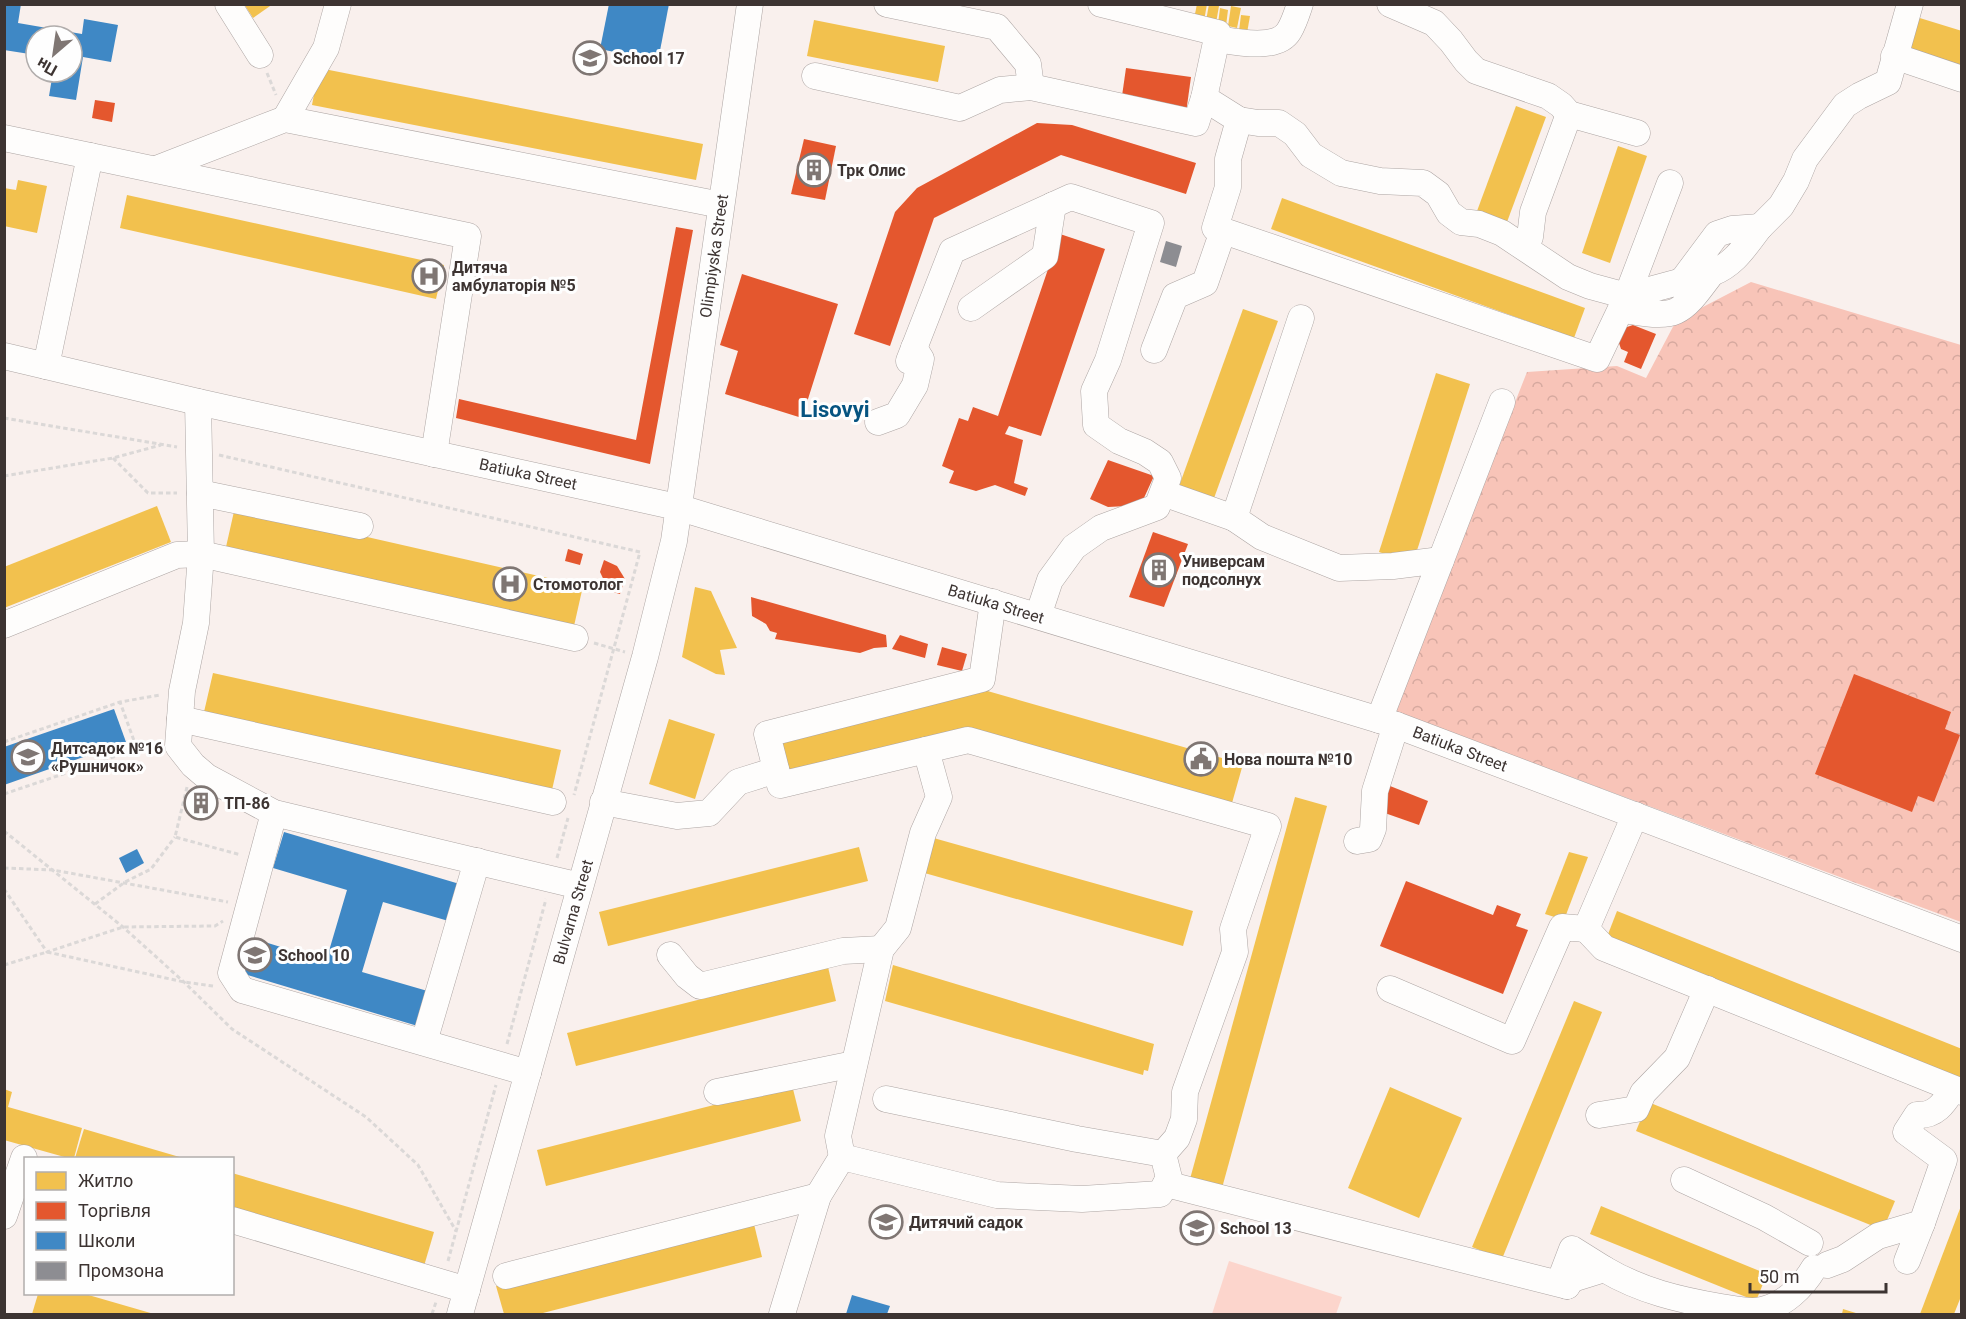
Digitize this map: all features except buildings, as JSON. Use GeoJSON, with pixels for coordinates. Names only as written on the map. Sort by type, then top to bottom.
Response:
{"type":"FeatureCollection","features":[{"type":"Feature","properties":{"kind":"street"},"geometry":{"type":"LineString","coordinates":[[228,4],[260,55]]}},
{"type":"Feature","properties":{"kind":"street"},"geometry":{"type":"LineString","coordinates":[[285,118],[326,48],[338,4]]}},
{"type":"Feature","properties":{"kind":"street","name":"Olimpiyska Street"},"geometry":{"type":"LineString","coordinates":[[677,507],[750,4]]}},
{"type":"Feature","properties":{"kind":"street"},"geometry":{"type":"LineString","coordinates":[[887,4],[997,27],[1028,64],[1031,87]]}},
{"type":"Feature","properties":{"kind":"street"},"geometry":{"type":"LineString","coordinates":[[815,76],[960,108],[1000,90],[1031,87],[1196,123],[1204,98],[1218,33],[1191,15],[1101,4]]}},
{"type":"Feature","properties":{"kind":"street"},"geometry":{"type":"LineString","coordinates":[[1217,39],[1263,44],[1279,40],[1288,33],[1300,4]]}},
{"type":"Feature","properties":{"kind":"street"},"geometry":{"type":"LineString","coordinates":[[1390,4],[1434,23],[1476,71],[1548,96],[1569,114],[1637,133]]}},
{"type":"Feature","properties":{"kind":"street"},"geometry":{"type":"LineString","coordinates":[[1624,303],[1726,268],[1739,255],[1760,227],[1781,206],[1796,181],[1805,159],[1845,105],[1888,82],[1910,4]]}},
{"type":"Feature","properties":{"kind":"street"},"geometry":{"type":"LineString","coordinates":[[1894,56],[1962,79]]}},
{"type":"Feature","properties":{"kind":"street"},"geometry":{"type":"LineString","coordinates":[[1204,98],[1239,120],[1279,123],[1294,134],[1311,155],[1341,173],[1380,182],[1423,183],[1438,194],[1449,213],[1461,222],[1479,224],[1502,233],[1568,277],[1624,303],[1664,314],[1676,311],[1712,273]]}},
{"type":"Feature","properties":{"kind":"street"},"geometry":{"type":"LineString","coordinates":[[1525,247],[1530,237],[1533,212],[1569,114]]}},
{"type":"Feature","properties":{"kind":"street"},"geometry":{"type":"LineString","coordinates":[[156,169],[285,118],[721,205]]}},
{"type":"Feature","properties":{"kind":"street"},"geometry":{"type":"LineString","coordinates":[[1239,120],[1228,159],[1228,187],[1215,228],[1597,359],[1624,303],[1670,183]]}},
{"type":"Feature","properties":{"kind":"street"},"geometry":{"type":"LineString","coordinates":[[4,138],[468,236],[434,454]]}},
{"type":"Feature","properties":{"kind":"street"},"geometry":{"type":"LineString","coordinates":[[45,366],[90,156]]}},
{"type":"Feature","properties":{"kind":"street"},"geometry":{"type":"LineString","coordinates":[[878,422],[897,415],[915,385],[921,360],[911,354],[952,251],[1071,197],[1151,224],[1108,360],[1094,391],[1096,425],[1119,441],[1145,452],[1160,462],[1168,478],[1157,507],[1101,528],[1074,547],[1050,580],[1038,616]]}},
{"type":"Feature","properties":{"kind":"street"},"geometry":{"type":"LineString","coordinates":[[971,308],[1045,256],[1053,205]]}},
{"type":"Feature","properties":{"kind":"street"},"geometry":{"type":"LineString","coordinates":[[1682,282],[1717,234],[1732,229],[1760,227]]}},
{"type":"Feature","properties":{"kind":"street"},"geometry":{"type":"LineString","coordinates":[[1154,350],[1175,296],[1205,283],[1222,231]]}},
{"type":"Feature","properties":{"kind":"street"},"geometry":{"type":"LineString","coordinates":[[1234,518],[1301,318]]}},
{"type":"Feature","properties":{"kind":"street","name":"Batiuka Street"},"geometry":{"type":"LineString","coordinates":[[4,356],[198,402],[677,507],[1388,722],[1962,939]]}},
{"type":"Feature","properties":{"kind":"street"},"geometry":{"type":"LineString","coordinates":[[198,402],[201,554],[196,623],[182,691],[178,746],[193,765],[207,777],[274,813],[580,886]]}},
{"type":"Feature","properties":{"kind":"street"},"geometry":{"type":"LineString","coordinates":[[1357,841],[1369,839],[1374,829],[1375,790],[1388,722],[1441,560],[1502,402]]}},
{"type":"Feature","properties":{"kind":"street"},"geometry":{"type":"LineString","coordinates":[[200,493],[360,526]]}},
{"type":"Feature","properties":{"kind":"street"},"geometry":{"type":"LineString","coordinates":[[1162,493],[1234,518],[1262,537],[1339,568],[1393,566],[1441,560]]}},
{"type":"Feature","properties":{"kind":"street","name":"Bulvarna Street"},"geometry":{"type":"LineString","coordinates":[[460,1314],[645,657],[674,541],[677,507]]}},
{"type":"Feature","properties":{"kind":"street"},"geometry":{"type":"LineString","coordinates":[[4,625],[177,555],[201,554],[575,638]]}},
{"type":"Feature","properties":{"kind":"street"},"geometry":{"type":"LineString","coordinates":[[993,602],[982,679],[767,734],[780,785],[968,740],[1268,826],[1233,929],[1235,952],[1185,1092],[1184,1119],[1177,1138],[1163,1154]]}},
{"type":"Feature","properties":{"kind":"street"},"geometry":{"type":"LineString","coordinates":[[180,719],[562,805]]}},
{"type":"Feature","properties":{"kind":"street"},"geometry":{"type":"LineString","coordinates":[[782,1314],[818,1196],[842,1157],[838,1136],[881,950],[898,928],[923,833],[939,797],[926,750]]}},
{"type":"Feature","properties":{"kind":"street"},"geometry":{"type":"LineString","coordinates":[[603,802],[677,816],[709,813],[738,782],[776,770]]}},
{"type":"Feature","properties":{"kind":"street"},"geometry":{"type":"LineString","coordinates":[[274,813],[231,973],[242,990],[528,1073]]}},
{"type":"Feature","properties":{"kind":"street"},"geometry":{"type":"LineString","coordinates":[[1586,928],[1635,815]]}},
{"type":"Feature","properties":{"kind":"street"},"geometry":{"type":"LineString","coordinates":[[424,1042],[477,861]]}},
{"type":"Feature","properties":{"kind":"street"},"geometry":{"type":"LineString","coordinates":[[1390,989],[1512,1041],[1562,927],[1586,928],[1604,948],[1957,1090],[1940,1108],[1924,1115],[1917,1115],[1906,1132],[1944,1160],[1907,1261]]}},
{"type":"Feature","properties":{"kind":"street"},"geometry":{"type":"LineString","coordinates":[[670,955],[687,976],[700,986],[843,951],[881,950]]}},
{"type":"Feature","properties":{"kind":"street"},"geometry":{"type":"LineString","coordinates":[[1599,1115],[1636,1109],[1643,1093],[1677,1058],[1707,989]]}},
{"type":"Feature","properties":{"kind":"street"},"geometry":{"type":"LineString","coordinates":[[717,1092],[854,1064]]}},
{"type":"Feature","properties":{"kind":"street"},"geometry":{"type":"LineString","coordinates":[[886,1099],[1077,1139],[1163,1154]]}},
{"type":"Feature","properties":{"kind":"street"},"geometry":{"type":"LineString","coordinates":[[842,1157],[997,1195],[1082,1199],[1160,1194],[1169,1178],[1163,1154]]}},
{"type":"Feature","properties":{"kind":"street"},"geometry":{"type":"LineString","coordinates":[[4,1216],[18,1156]]}},
{"type":"Feature","properties":{"kind":"street"},"geometry":{"type":"LineString","coordinates":[[1684,1180],[1764,1217],[1810,1243],[1804,1255],[1807,1263],[1821,1266]]}},
{"type":"Feature","properties":{"kind":"street"},"geometry":{"type":"LineString","coordinates":[[1166,1184],[1567,1286],[1572,1279],[1604,1269],[1626,1282],[1658,1294],[1746,1311],[1763,1310],[1780,1303],[1793,1294],[1821,1266],[1843,1259],[1878,1236],[1922,1223]]}},
{"type":"Feature","properties":{"kind":"street"},"geometry":{"type":"LineString","coordinates":[[506,1276],[818,1196]]}},
{"type":"Feature","properties":{"kind":"street"},"geometry":{"type":"LineString","coordinates":[[234,1221],[467,1290]]}},
{"type":"Feature","properties":{"kind":"path"},"geometry":{"type":"LineString","coordinates":[[260,55],[285,118]]}},
{"type":"Feature","properties":{"kind":"path"},"geometry":{"type":"LineString","coordinates":[[4,418],[199,450],[640,552],[562,805],[551,879],[432,1314]]}},
{"type":"Feature","properties":{"kind":"path"},"geometry":{"type":"LineString","coordinates":[[4,476],[113,458],[164,444]]}},
{"type":"Feature","properties":{"kind":"path"},"geometry":{"type":"LineString","coordinates":[[113,458],[148,493],[200,493]]}},
{"type":"Feature","properties":{"kind":"path"},"geometry":{"type":"LineString","coordinates":[[575,638],[645,657]]}},
{"type":"Feature","properties":{"kind":"path"},"geometry":{"type":"LineString","coordinates":[[4,742],[120,702],[182,691]]}},
{"type":"Feature","properties":{"kind":"path"},"geometry":{"type":"LineString","coordinates":[[4,794],[137,749],[120,702]]}},
{"type":"Feature","properties":{"kind":"path"},"geometry":{"type":"LineString","coordinates":[[94,904],[125,882],[151,869],[175,837],[193,765]]}},
{"type":"Feature","properties":{"kind":"path"},"geometry":{"type":"LineString","coordinates":[[4,831],[123,927],[232,1029],[366,1117],[418,1165],[456,1231]]}},
{"type":"Feature","properties":{"kind":"path"},"geometry":{"type":"LineString","coordinates":[[175,837],[260,860]]}},
{"type":"Feature","properties":{"kind":"path"},"geometry":{"type":"LineString","coordinates":[[4,868],[53,870],[249,906]]}},
{"type":"Feature","properties":{"kind":"path"},"geometry":{"type":"LineString","coordinates":[[4,890],[47,952],[184,982],[242,990]]}},
{"type":"Feature","properties":{"kind":"path"},"geometry":{"type":"LineString","coordinates":[[4,965],[123,927],[215,926],[249,906]]}},
{"type":"Feature","properties":{"kind":"green space"},"geometry":{"type":"Polygon","coordinates":[[[1751,282],[1961,345],[1961,922],[1393,711],[1527,372],[1617,366],[1646,378],[1676,321],[1751,282]]]}},
{"type":"Feature","properties":{"kind":"shaded area"},"geometry":{"type":"Polygon","coordinates":[[[1229,1261],[1342,1297],[1336,1314],[1212,1314],[1229,1261]]]}},
{"type":"Feature","properties":{"kind":"place","name":"School 17"},"geometry":{"type":"Point","coordinates":[590,58]}},
{"type":"Feature","properties":{"kind":"place","name":"Трк Олис"},"geometry":{"type":"Point","coordinates":[814,170]}},
{"type":"Feature","properties":{"kind":"place","name":"Дитяча амбулаторія №5"},"geometry":{"type":"Point","coordinates":[429,276]}},
{"type":"Feature","properties":{"kind":"place","name":"Универсам подсолнух"},"geometry":{"type":"Point","coordinates":[1159,570]}},
{"type":"Feature","properties":{"kind":"place","name":"Стомотолог"},"geometry":{"type":"Point","coordinates":[510,584]}},
{"type":"Feature","properties":{"kind":"place","name":"Дитсадок №16 «Рушничок»"},"geometry":{"type":"Point","coordinates":[28,757]}},
{"type":"Feature","properties":{"kind":"place","name":"Нова пошта №10"},"geometry":{"type":"Point","coordinates":[1201,759]}},
{"type":"Feature","properties":{"kind":"place","name":"ТП-86"},"geometry":{"type":"Point","coordinates":[201,803]}},
{"type":"Feature","properties":{"kind":"place","name":"School 10"},"geometry":{"type":"Point","coordinates":[255,955]}},
{"type":"Feature","properties":{"kind":"place","name":"Дитячий садок"},"geometry":{"type":"Point","coordinates":[886,1222]}},
{"type":"Feature","properties":{"kind":"place","name":"School 13"},"geometry":{"type":"Point","coordinates":[1197,1228]}},
{"type":"Feature","properties":{"kind":"district","name":"Lisovyi"},"geometry":{"type":"Point","coordinates":[835,409]}}]}
